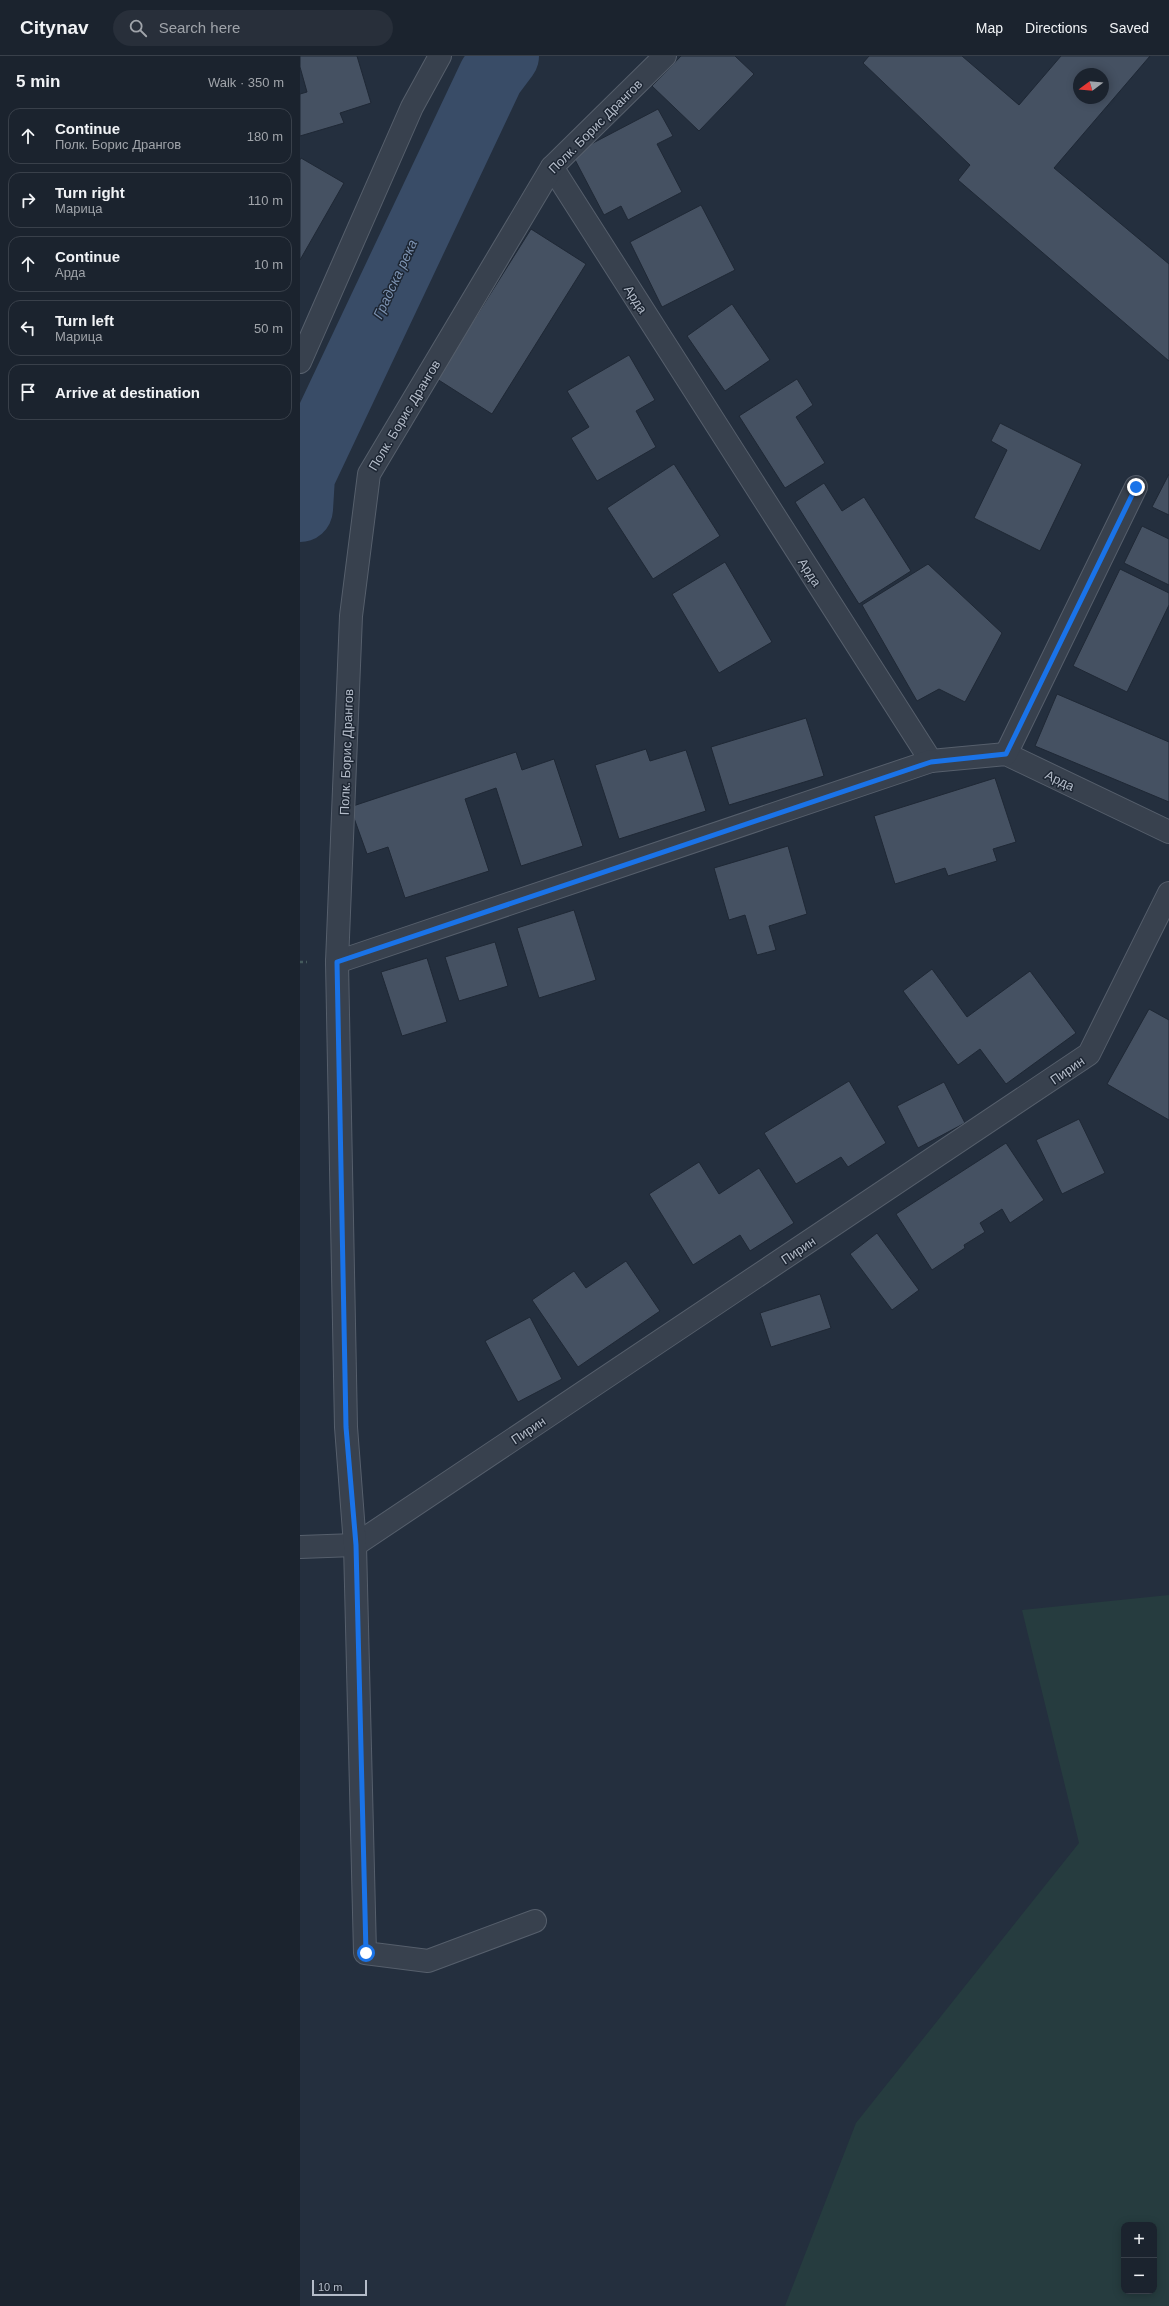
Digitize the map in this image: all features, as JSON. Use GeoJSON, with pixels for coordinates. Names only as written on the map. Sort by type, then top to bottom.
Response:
{"type":"FeatureCollection","features":[{"type":"Feature","properties":{"kind":"street"},"geometry":{"type":"LineString","coordinates":[[300,362],[412,108],[440,56]]}},
{"type":"Feature","properties":{"kind":"street","name":"Полк. Борис Дрангов"},"geometry":{"type":"LineString","coordinates":[[535,1921],[428,1961],[366,1953],[356,1545],[346,1427],[337,962],[351,616],[369,474],[552,167],[665,56]]}},
{"type":"Feature","properties":{"kind":"street","name":"Арда"},"geometry":{"type":"LineString","coordinates":[[552,167],[931,762]]}},
{"type":"Feature","properties":{"kind":"street"},"geometry":{"type":"LineString","coordinates":[[337,962],[931,762],[1006,754],[1136,487]]}},
{"type":"Feature","properties":{"kind":"street","name":"Арда"},"geometry":{"type":"LineString","coordinates":[[1006,754],[1169,832]]}},
{"type":"Feature","properties":{"kind":"street","name":"Пирин"},"geometry":{"type":"LineString","coordinates":[[356,1545],[1089,1054],[1169,893]]}},
{"type":"Feature","properties":{"kind":"street"},"geometry":{"type":"LineString","coordinates":[[300,1547],[356,1545]]}},
{"type":"Feature","properties":{"kind":"green space"},"geometry":{"type":"Polygon","coordinates":[[[1169,1595],[1169,2306],[785,2306],[856,2123],[1079,1843],[1022,1610],[1169,1595]]]}},
{"type":"Feature","properties":{"kind":"building"},"geometry":{"type":"Polygon","coordinates":[[[300,56],[357,56],[371,103],[340,113],[344,123],[300,136],[300,94],[307,92],[300,67],[300,56]]]}},
{"type":"Feature","properties":{"kind":"building"},"geometry":{"type":"Polygon","coordinates":[[[681,56],[735,56],[754,74],[699,131],[652,86],[681,56]]]}},
{"type":"Feature","properties":{"kind":"building"},"geometry":{"type":"Polygon","coordinates":[[[869,56],[962,56],[1019,105],[1061,56],[1150,56],[1109,104],[1109,68],[1073,68],[1073,104],[1109,104],[1054,168],[1169,264],[1169,361],[958,180],[970,165],[863,63],[869,56]]]}},
{"type":"Feature","properties":{"kind":"building"},"geometry":{"type":"Polygon","coordinates":[[[658,109],[673,136],[657,144],[682,192],[628,220],[621,206],[604,215],[572,154],[658,109]]]}},
{"type":"Feature","properties":{"kind":"building"},"geometry":{"type":"Polygon","coordinates":[[[301,158],[344,183],[300,260],[300,160],[301,158]]]}},
{"type":"Feature","properties":{"kind":"building"},"geometry":{"type":"Polygon","coordinates":[[[701,205],[735,270],[662,307],[630,242],[701,205]]]}},
{"type":"Feature","properties":{"kind":"building"},"geometry":{"type":"Polygon","coordinates":[[[531,229],[586,264],[492,414],[437,379],[531,229]]]}},
{"type":"Feature","properties":{"kind":"building"},"geometry":{"type":"Polygon","coordinates":[[[732,304],[770,360],[725,391],[687,336],[732,304]]]}},
{"type":"Feature","properties":{"kind":"building"},"geometry":{"type":"Polygon","coordinates":[[[629,355],[655,400],[636,411],[656,447],[597,481],[571,438],[589,427],[567,391],[629,355]]]}},
{"type":"Feature","properties":{"kind":"building"},"geometry":{"type":"Polygon","coordinates":[[[797,379],[813,405],[796,417],[825,463],[785,488],[739,416],[797,379]]]}},
{"type":"Feature","properties":{"kind":"building"},"geometry":{"type":"Polygon","coordinates":[[[1000,423],[1082,464],[1040,551],[974,518],[1007,450],[991,441],[1000,423]]]}},
{"type":"Feature","properties":{"kind":"building"},"geometry":{"type":"Polygon","coordinates":[[[674,464],[720,536],[653,579],[607,508],[674,464]]]}},
{"type":"Feature","properties":{"kind":"building"},"geometry":{"type":"Polygon","coordinates":[[[1169,474],[1169,515],[1152,507],[1169,474]]]}},
{"type":"Feature","properties":{"kind":"building"},"geometry":{"type":"Polygon","coordinates":[[[824,483],[842,511],[864,497],[911,571],[859,604],[795,502],[824,483]]]}},
{"type":"Feature","properties":{"kind":"building"},"geometry":{"type":"Polygon","coordinates":[[[1142,526],[1169,539],[1169,585],[1124,563],[1142,526]]]}},
{"type":"Feature","properties":{"kind":"building"},"geometry":{"type":"Polygon","coordinates":[[[725,562],[772,642],[719,673],[672,594],[725,562]]]}},
{"type":"Feature","properties":{"kind":"building"},"geometry":{"type":"Polygon","coordinates":[[[928,564],[1002,633],[965,702],[939,689],[917,701],[862,605],[928,564]]]}},
{"type":"Feature","properties":{"kind":"building"},"geometry":{"type":"Polygon","coordinates":[[[1120,569],[1169,593],[1169,605],[1127,692],[1073,666],[1120,569]]]}},
{"type":"Feature","properties":{"kind":"building"},"geometry":{"type":"Polygon","coordinates":[[[1057,694],[1169,742],[1169,802],[1035,746],[1057,694]]]}},
{"type":"Feature","properties":{"kind":"building"},"geometry":{"type":"Polygon","coordinates":[[[806,718],[824,776],[729,805],[711,747],[806,718]]]}},
{"type":"Feature","properties":{"kind":"building"},"geometry":{"type":"Polygon","coordinates":[[[646,749],[650,761],[686,750],[706,811],[619,839],[595,765],[646,749]]]}},
{"type":"Feature","properties":{"kind":"building"},"geometry":{"type":"Polygon","coordinates":[[[516,752],[522,770],[554,759],[583,846],[521,866],[496,788],[465,799],[489,871],[405,898],[388,847],[367,854],[350,807],[516,752]]]}},
{"type":"Feature","properties":{"kind":"building"},"geometry":{"type":"Polygon","coordinates":[[[995,778],[1016,842],[993,849],[997,861],[948,876],[945,868],[895,884],[874,816],[995,778]]]}},
{"type":"Feature","properties":{"kind":"building"},"geometry":{"type":"Polygon","coordinates":[[[788,846],[807,914],[769,926],[776,950],[757,955],[745,915],[729,920],[714,868],[788,846]]]}},
{"type":"Feature","properties":{"kind":"building"},"geometry":{"type":"Polygon","coordinates":[[[574,910],[596,980],[539,998],[517,928],[574,910]]]}},
{"type":"Feature","properties":{"kind":"building"},"geometry":{"type":"Polygon","coordinates":[[[495,942],[508,986],[459,1001],[445,957],[495,942]]]}},
{"type":"Feature","properties":{"kind":"building"},"geometry":{"type":"Polygon","coordinates":[[[427,958],[447,1022],[402,1036],[381,972],[427,958]]]}},
{"type":"Feature","properties":{"kind":"building"},"geometry":{"type":"Polygon","coordinates":[[[932,969],[967,1017],[1030,971],[1076,1033],[1006,1084],[980,1049],[958,1065],[903,991],[932,969]]]}},
{"type":"Feature","properties":{"kind":"building"},"geometry":{"type":"Polygon","coordinates":[[[1149,1009],[1169,1020],[1169,1120],[1107,1084],[1149,1009]]]}},
{"type":"Feature","properties":{"kind":"building"},"geometry":{"type":"Polygon","coordinates":[[[849,1081],[886,1143],[848,1167],[841,1157],[796,1184],[764,1133],[849,1081]]]}},
{"type":"Feature","properties":{"kind":"building"},"geometry":{"type":"Polygon","coordinates":[[[944,1082],[965,1123],[918,1148],[897,1106],[944,1082]]]}},
{"type":"Feature","properties":{"kind":"building"},"geometry":{"type":"Polygon","coordinates":[[[1079,1119],[1105,1173],[1062,1194],[1036,1140],[1079,1119]]]}},
{"type":"Feature","properties":{"kind":"building"},"geometry":{"type":"Polygon","coordinates":[[[1006,1143],[1044,1200],[1010,1223],[1002,1209],[980,1223],[985,1232],[964,1245],[965,1248],[932,1270],[896,1214],[1006,1143]]]}},
{"type":"Feature","properties":{"kind":"building"},"geometry":{"type":"Polygon","coordinates":[[[699,1162],[719,1194],[759,1168],[794,1223],[750,1251],[740,1235],[693,1265],[649,1194],[699,1162]]]}},
{"type":"Feature","properties":{"kind":"building"},"geometry":{"type":"Polygon","coordinates":[[[877,1233],[919,1290],[892,1310],[850,1254],[877,1233]]]}},
{"type":"Feature","properties":{"kind":"building"},"geometry":{"type":"Polygon","coordinates":[[[626,1261],[660,1311],[578,1367],[532,1300],[574,1271],[586,1288],[626,1261]]]}},
{"type":"Feature","properties":{"kind":"building"},"geometry":{"type":"Polygon","coordinates":[[[820,1294],[831,1328],[771,1347],[760,1313],[820,1294]]]}},
{"type":"Feature","properties":{"kind":"building"},"geometry":{"type":"Polygon","coordinates":[[[530,1317],[562,1379],[518,1402],[485,1341],[530,1317]]]}},
{"type":"Feature","properties":{"kind":"waterway","name":"Градска река"},"geometry":{"type":"LineString","coordinates":[[300,509],[302,476],[491,76],[506,56]]}},
{"type":"Feature","properties":{"kind":"route"},"geometry":{"type":"LineString","coordinates":[[366,1953],[356,1545],[346,1427],[337,962],[931,762],[1006,754],[1136,487]]}}]}
